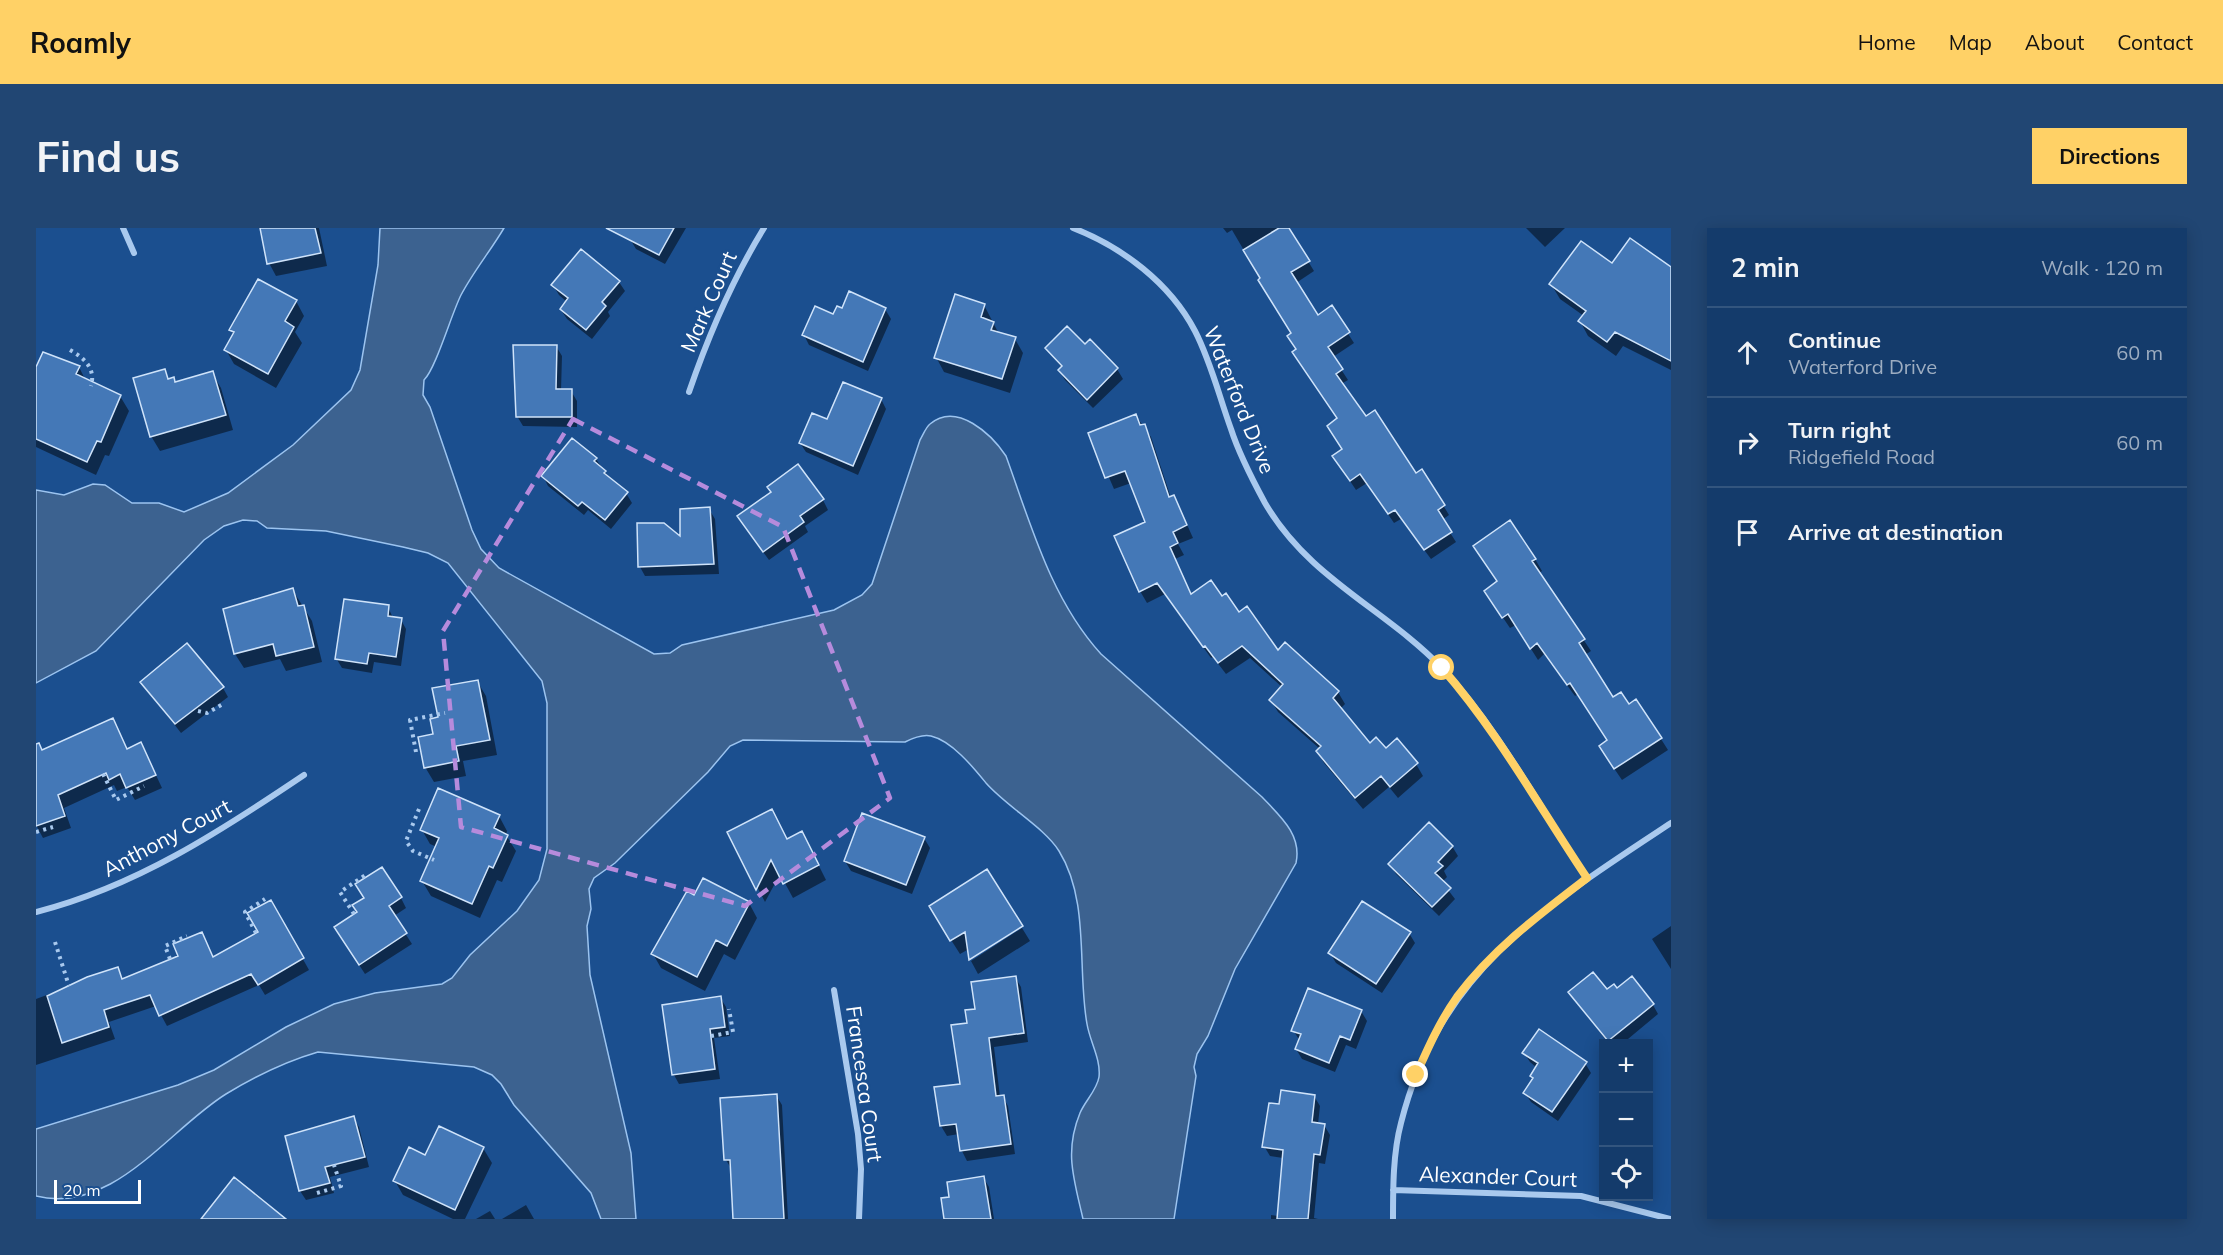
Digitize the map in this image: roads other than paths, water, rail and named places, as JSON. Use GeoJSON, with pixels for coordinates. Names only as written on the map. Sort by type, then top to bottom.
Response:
{"type":"FeatureCollection","features":[{"type":"Feature","properties":{"kind":"street"},"geometry":{"type":"LineString","coordinates":[[123,228],[134,253]]}},
{"type":"Feature","properties":{"kind":"street","name":"Mark Court"},"geometry":{"type":"LineString","coordinates":[[689,392],[710,328],[745,259],[764,228]]}},
{"type":"Feature","properties":{"kind":"street","name":"Waterford Drive"},"geometry":{"type":"LineString","coordinates":[[1073,228],[1092,235],[1128,257],[1175,300],[1195,330],[1208,360],[1231,432],[1266,505],[1320,571],[1413,642],[1465,695],[1587,878]]}},
{"type":"Feature","properties":{"kind":"street","name":"Anthony Court"},"geometry":{"type":"LineString","coordinates":[[36,912],[99,892],[158,865],[218,833],[304,774]]}},
{"type":"Feature","properties":{"kind":"street"},"geometry":{"type":"LineString","coordinates":[[1393,1219],[1393,1190],[1400,1125],[1416,1075],[1435,1034],[1457,998],[1486,963],[1520,930],[1587,878],[1671,823]]}},
{"type":"Feature","properties":{"kind":"street","name":"Francesca Court"},"geometry":{"type":"LineString","coordinates":[[834,990],[858,1134],[861,1170],[858,1219]]}},
{"type":"Feature","properties":{"kind":"street","name":"Alexander Court"},"geometry":{"type":"LineString","coordinates":[[1393,1190],[1581,1196],[1670,1219]]}},
{"type":"Feature","properties":{"kind":"water"},"geometry":{"type":"Polygon","coordinates":[[[380,228],[504,228],[461,295],[429,374],[424,380],[423,395],[430,407],[472,530],[481,549],[499,568],[654,654],[670,653],[682,645],[834,610],[862,595],[872,584],[920,440],[930,424],[940,418],[951,416],[973,423],[1000,448],[1006,456],[1044,560],[1069,610],[1084,633],[1101,654],[1262,797],[1288,827],[1296,844],[1296,863],[1235,969],[1208,1036],[1197,1054],[1194,1067],[1196,1076],[1174,1219],[1083,1219],[1072,1166],[1072,1140],[1080,1113],[1098,1082],[1099,1070],[1087,1024],[1079,913],[1069,871],[1053,842],[994,792],[954,749],[931,736],[918,737],[905,742],[743,740],[730,746],[708,772],[615,863],[594,878],[589,889],[591,909],[587,926],[590,975],[631,1153],[636,1219],[601,1219],[591,1193],[514,1105],[501,1084],[492,1075],[474,1067],[318,1052],[271,1070],[226,1094],[204,1109],[138,1166],[115,1182],[90,1193],[64,1199],[36,1196],[36,1129],[178,1085],[214,1070],[286,1027],[334,1004],[375,993],[442,984],[452,978],[470,955],[517,911],[539,880],[547,849],[547,703],[542,681],[448,563],[428,553],[326,531],[267,528],[257,521],[243,520],[224,526],[204,540],[96,651],[36,683],[36,490],[64,495],[93,484],[105,485],[132,503],[159,503],[184,512],[228,493],[293,445],[351,390],[360,370],[378,265],[380,228]]]}}]}
